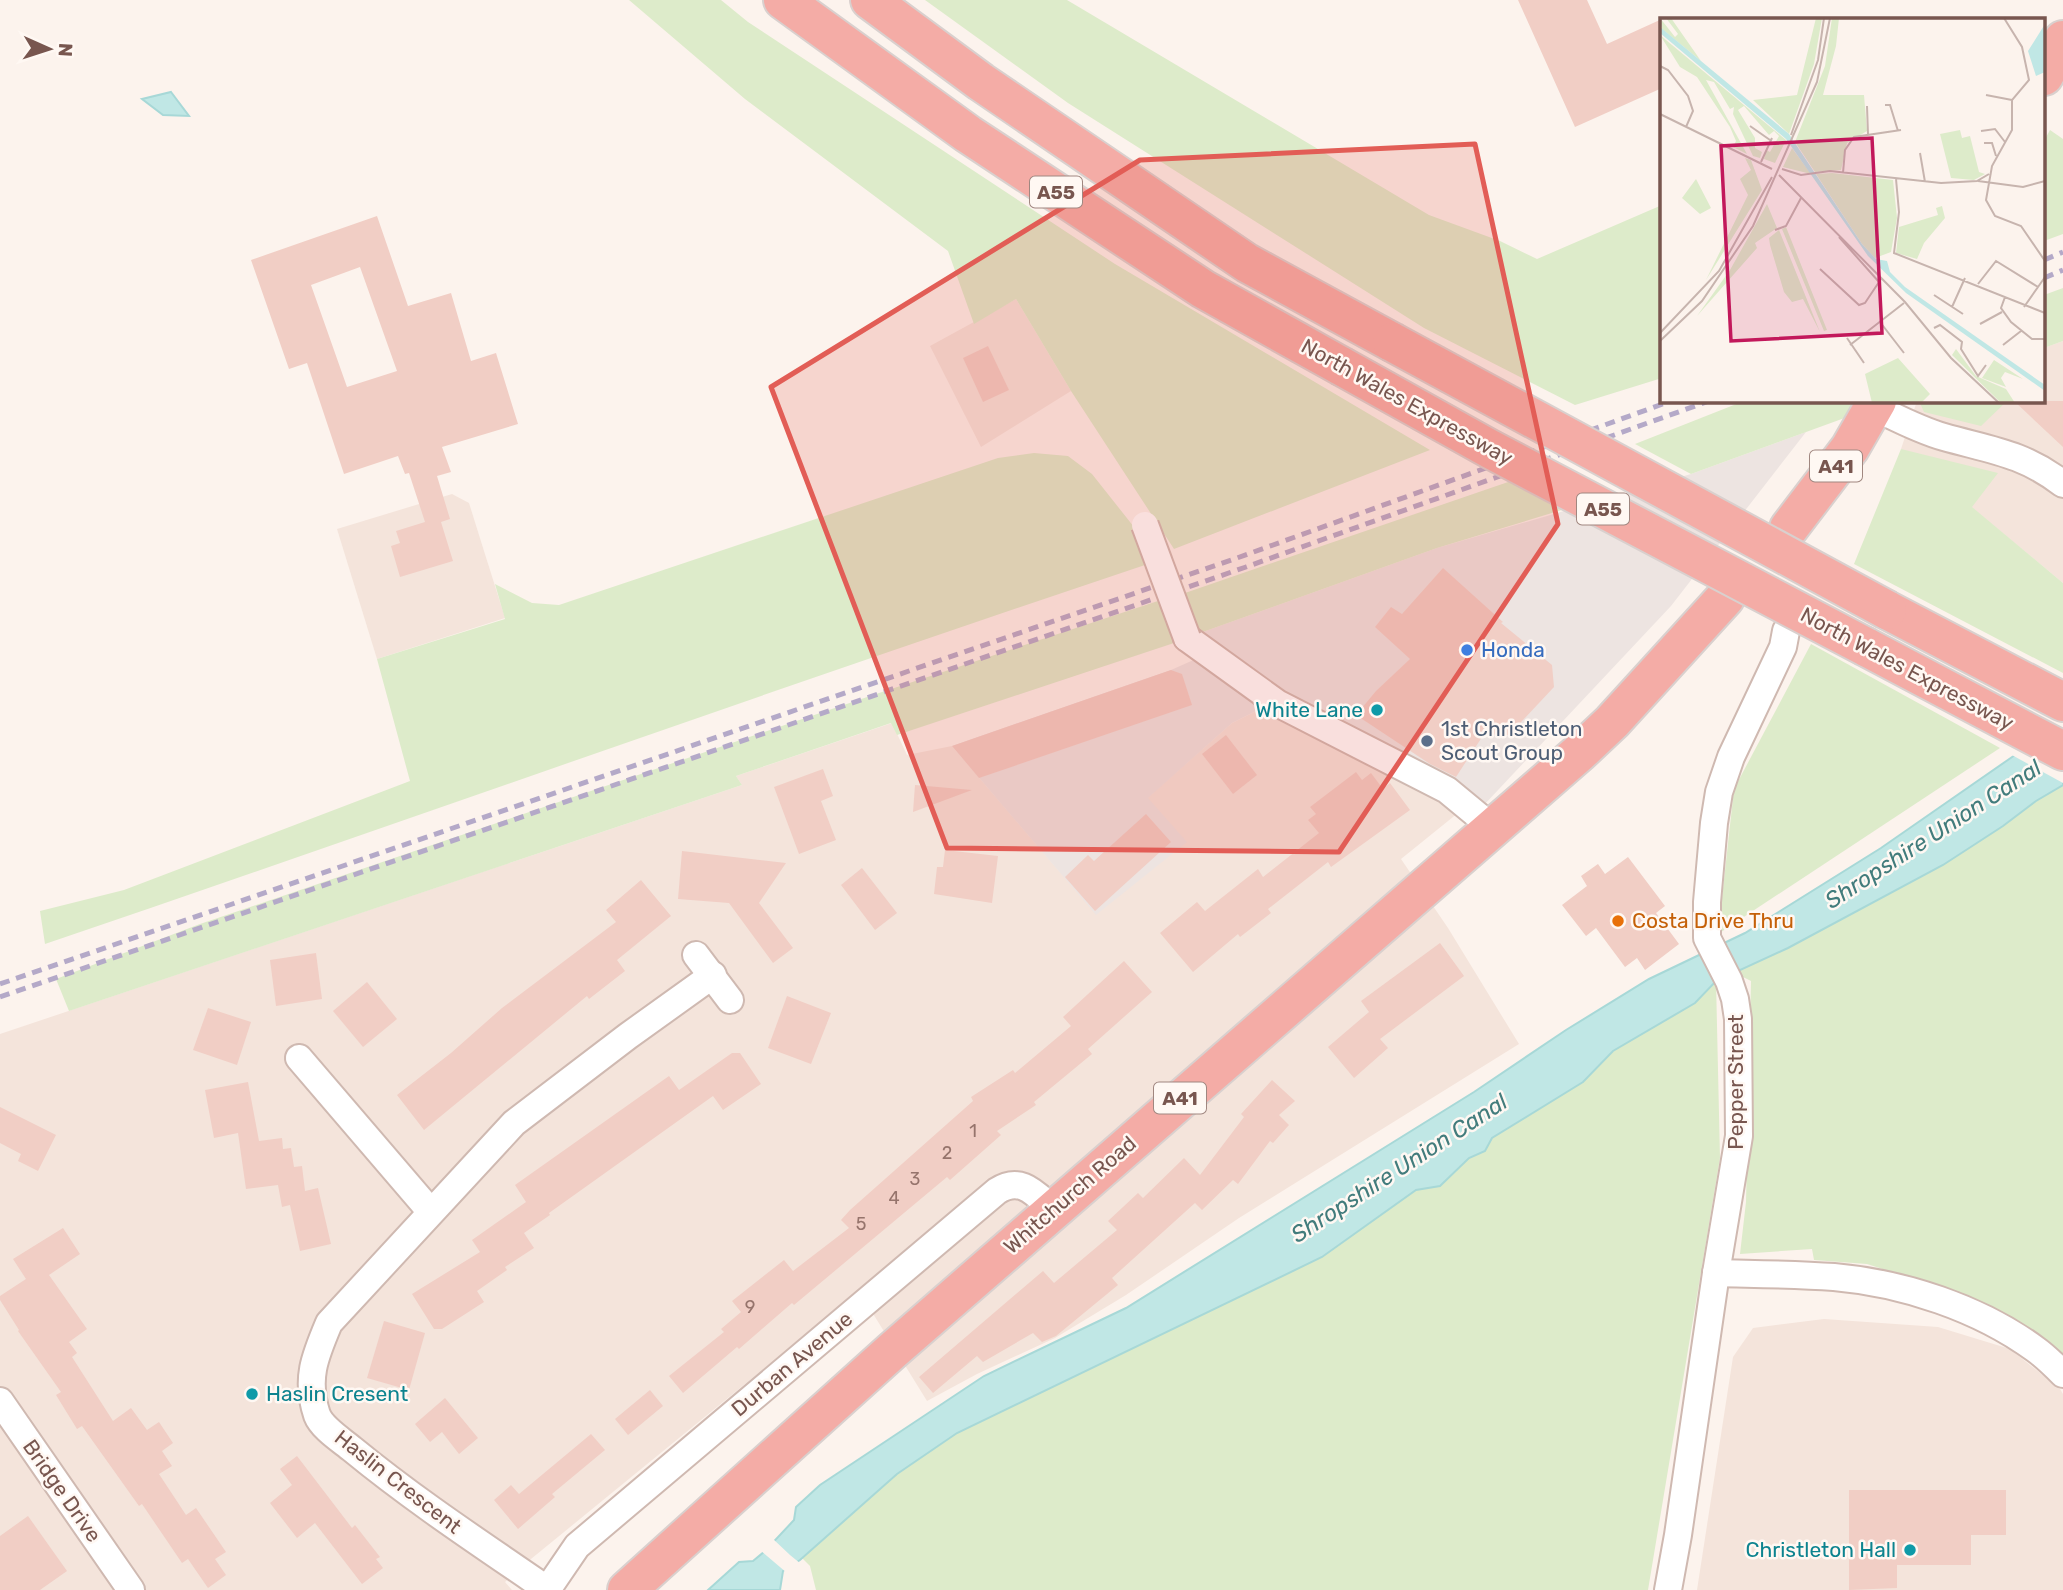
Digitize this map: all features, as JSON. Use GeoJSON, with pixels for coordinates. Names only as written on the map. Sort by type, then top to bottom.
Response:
{"type":"FeatureCollection","features":[{"type":"Feature","properties":{"kind":"highway","name":"North Wales Expressway"},"geometry":{"type":"LineString","coordinates":[[783,0],[968,134],[1203,289],[1490,449],[2063,751]]}},
{"type":"Feature","properties":{"kind":"highway","name":"North Wales Expressway"},"geometry":{"type":"LineString","coordinates":[[870,0],[981,82],[1247,263],[1886,610],[2063,702]]}},
{"type":"Feature","properties":{"kind":"highway"},"geometry":{"type":"LineString","coordinates":[[2046,72],[2063,40]]}},
{"type":"Feature","properties":{"kind":"highway","name":"A41"},"geometry":{"type":"LineString","coordinates":[[1788,528],[1850,448],[1876,404]]}},
{"type":"Feature","properties":{"kind":"highway","name":"Whitchurch Road"},"geometry":{"type":"LineString","coordinates":[[627,1590],[881,1360],[1612,722],[1725,598]]}},
{"type":"Feature","properties":{"kind":"street"},"geometry":{"type":"LineString","coordinates":[[1876,404],[1932,433],[2030,462],[2063,484]]}},
{"type":"Feature","properties":{"kind":"street"},"geometry":{"type":"LineString","coordinates":[[1145,525],[1187,638],[1277,704],[1447,790],[1493,828]]}},
{"type":"Feature","properties":{"kind":"street","name":"Pepper Street"},"geometry":{"type":"LineString","coordinates":[[1668,1590],[1739,1136],[1738,1019],[1735,999],[1707,938],[1707,902],[1719,792],[1731,757],[1783,646],[1786,631]]}},
{"type":"Feature","properties":{"kind":"street"},"geometry":{"type":"LineString","coordinates":[[696,955],[730,1000]]}},
{"type":"Feature","properties":{"kind":"street","name":"Haslin Crescent"},"geometry":{"type":"LineString","coordinates":[[547,1590],[432,1511],[318,1419],[312,1388],[313,1361],[330,1323],[514,1123],[713,975]]}},
{"type":"Feature","properties":{"kind":"street"},"geometry":{"type":"LineString","coordinates":[[299,1058],[431,1212]]}},
{"type":"Feature","properties":{"kind":"street","name":"Durban Avenue"},"geometry":{"type":"LineString","coordinates":[[547,1590],[577,1546],[997,1191],[1006,1186],[1020,1185],[1054,1210]]}},
{"type":"Feature","properties":{"kind":"street"},"geometry":{"type":"LineString","coordinates":[[1716,1273],[1835,1277],[1891,1285],[1949,1304],[1988,1321],[2035,1349],[2063,1374]]}},
{"type":"Feature","properties":{"kind":"street","name":"Bridge Drive"},"geometry":{"type":"LineString","coordinates":[[0,1401],[123,1587]]}},
{"type":"Feature","properties":{"kind":"highlighted area"},"geometry":{"type":"Polygon","coordinates":[[[1475,144],[1558,524],[1339,852],[947,848],[771,387],[1140,160],[1475,144]]]}},
{"type":"Feature","properties":{"kind":"shaded area"},"geometry":{"type":"Polygon","coordinates":[[[1016,299],[1071,391],[981,447],[930,346],[1016,299]]]}},
{"type":"Feature","properties":{"kind":"shaded area"},"geometry":{"type":"Polygon","coordinates":[[[2063,341],[2063,583],[1901,449],[1917,402],[2046,402],[2046,347],[2063,341]]]}},
{"type":"Feature","properties":{"kind":"shaded area"},"geometry":{"type":"Polygon","coordinates":[[[1806,432],[1671,606],[1483,806],[1282,698],[1232,723],[1148,798],[1187,842],[1096,915],[952,746],[1171,670],[1216,650],[1200,633],[1437,548],[1691,474],[1806,432]]]}},
{"type":"Feature","properties":{"kind":"shaded area"},"geometry":{"type":"Polygon","coordinates":[[[452,494],[469,503],[505,618],[377,659],[337,529],[452,494]]]}},
{"type":"Feature","properties":{"kind":"shaded area"},"geometry":{"type":"Polygon","coordinates":[[[1282,698],[1474,800],[1401,859],[1448,928],[1519,1044],[1239,1218],[1126,1295],[1055,1338],[977,1374],[927,1401],[859,1291],[531,1559],[505,1582],[512,1590],[0,1590],[0,1034],[742,785],[736,776],[892,723],[907,755],[952,746],[1096,914],[1147,798],[1232,723],[1282,698]]]}},
{"type":"Feature","properties":{"kind":"shaded area"},"geometry":{"type":"Polygon","coordinates":[[[1824,1319],[1938,1327],[2010,1349],[2060,1389],[2063,1394],[2063,1590],[1697,1590],[1733,1357],[1753,1328],[1824,1319]]]}},
{"type":"Feature","properties":{"kind":"green space"},"geometry":{"type":"Polygon","coordinates":[[[629,0],[721,0],[748,22],[1115,264],[1430,450],[1174,549],[1071,391],[1016,299],[974,324],[948,251],[745,99],[629,0]]]}},
{"type":"Feature","properties":{"kind":"green space"},"geometry":{"type":"Polygon","coordinates":[[[925,0],[1067,0],[1429,215],[1500,241],[1537,259],[1660,206],[1660,379],[1575,405],[1424,328],[1068,103],[925,0]]]}},
{"type":"Feature","properties":{"kind":"green space"},"geometry":{"type":"Polygon","coordinates":[[[2050,130],[2063,139],[2063,234],[2046,240],[2046,137],[2050,130]]]}},
{"type":"Feature","properties":{"kind":"green space"},"geometry":{"type":"Polygon","coordinates":[[[2063,288],[2063,341],[2046,347],[2046,294],[2063,288]]]}},
{"type":"Feature","properties":{"kind":"green space"},"geometry":{"type":"Polygon","coordinates":[[[1741,402],[1852,402],[1850,416],[1691,474],[1635,444],[1741,402]]]}},
{"type":"Feature","properties":{"kind":"green space"},"geometry":{"type":"Polygon","coordinates":[[[1919,402],[2006,402],[1981,426],[1924,412],[1919,402]]]}},
{"type":"Feature","properties":{"kind":"green space"},"geometry":{"type":"Polygon","coordinates":[[[1901,449],[1998,473],[1972,507],[2063,583],[2063,673],[1854,564],[1901,449]]]}},
{"type":"Feature","properties":{"kind":"green space"},"geometry":{"type":"Polygon","coordinates":[[[1034,453],[1068,456],[1092,474],[1134,527],[1145,565],[45,944],[40,911],[124,890],[410,781],[377,659],[505,619],[495,584],[532,603],[559,605],[998,458],[1034,453]]]}},
{"type":"Feature","properties":{"kind":"green space"},"geometry":{"type":"Polygon","coordinates":[[[1511,481],[1565,509],[1437,548],[1200,633],[1185,593],[1511,481]]]}},
{"type":"Feature","properties":{"kind":"green space"},"geometry":{"type":"Polygon","coordinates":[[[1161,600],[1174,643],[897,735],[891,723],[736,776],[742,785],[69,1011],[56,979],[200,924],[1161,600]]]}},
{"type":"Feature","properties":{"kind":"green space"},"geometry":{"type":"Polygon","coordinates":[[[1811,644],[2000,748],[1718,934],[1734,789],[1811,644]]]}},
{"type":"Feature","properties":{"kind":"green space"},"geometry":{"type":"Polygon","coordinates":[[[2063,785],[2063,1356],[2028,1328],[1973,1298],[1867,1264],[1814,1260],[1812,1249],[1740,1254],[1746,1202],[1751,981],[1735,973],[2003,826],[2063,785]]]}},
{"type":"Feature","properties":{"kind":"green space"},"geometry":{"type":"Polygon","coordinates":[[[1716,981],[1720,1158],[1648,1590],[816,1590],[810,1566],[802,1558],[897,1474],[957,1433],[1322,1257],[1416,1190],[1440,1186],[1469,1158],[1485,1151],[1492,1138],[1583,1082],[1613,1051],[1695,1003],[1716,981]]]}},
{"type":"Feature","properties":{"kind":"water"},"geometry":{"type":"Polygon","coordinates":[[[171,92],[189,116],[163,115],[142,99],[171,92]]]}},
{"type":"Feature","properties":{"kind":"water","name":"Shropshire Union Canal"},"geometry":{"type":"Polygon","coordinates":[[[2063,718],[2063,785],[1943,865],[1788,948],[1716,981],[1695,1003],[1613,1051],[1583,1082],[1492,1138],[1485,1151],[1469,1158],[1440,1186],[1416,1190],[1322,1257],[957,1433],[897,1474],[800,1560],[783,1571],[780,1590],[708,1590],[739,1562],[753,1561],[765,1551],[794,1520],[796,1507],[820,1485],[984,1376],[1126,1308],[1474,1092],[1566,1030],[1649,979],[1745,933],[1881,848],[2015,755],[2063,718]]]}},
{"type":"Feature","properties":{"kind":"pier"},"geometry":{"type":"Polygon","coordinates":[[[2063,714],[2063,783],[2010,754],[2063,714]]]}},
{"type":"Feature","properties":{"kind":"pier"},"geometry":{"type":"Polygon","coordinates":[[[772,1538],[801,1564],[787,1573],[760,1550],[772,1538]]]}},
{"type":"Feature","properties":{"kind":"building"},"geometry":{"type":"Polygon","coordinates":[[[1518,0],[1587,0],[1607,44],[1660,20],[1660,89],[1575,127],[1518,0]]]}},
{"type":"Feature","properties":{"kind":"building"},"geometry":{"type":"Polygon","coordinates":[[[377,216],[408,306],[451,293],[471,361],[496,353],[518,424],[442,447],[451,472],[437,476],[450,519],[441,522],[453,561],[400,577],[391,546],[400,543],[396,531],[425,522],[409,473],[405,474],[398,456],[344,474],[307,363],[289,369],[251,260],[377,216]],[[360,267],[311,285],[347,387],[397,371],[360,267]]]}},
{"type":"Feature","properties":{"kind":"building"},"geometry":{"type":"Polygon","coordinates":[[[988,346],[1009,390],[983,402],[963,358],[988,346]]]}},
{"type":"Feature","properties":{"kind":"building"},"geometry":{"type":"Polygon","coordinates":[[[2063,401],[2063,447],[2015,402],[2063,401]]]}},
{"type":"Feature","properties":{"kind":"building","name":"Honda"},"geometry":{"type":"Polygon","coordinates":[[[1443,568],[1503,622],[1501,623],[1552,665],[1554,687],[1509,735],[1484,734],[1456,777],[1430,764],[1356,715],[1376,691],[1410,659],[1375,627],[1391,607],[1402,614],[1443,568]]]}},
{"type":"Feature","properties":{"kind":"building"},"geometry":{"type":"Polygon","coordinates":[[[1171,670],[1182,674],[1192,705],[979,778],[952,746],[1171,670]]]}},
{"type":"Feature","properties":{"kind":"building"},"geometry":{"type":"Polygon","coordinates":[[[1226,735],[1257,775],[1233,794],[1202,754],[1226,735]]]}},
{"type":"Feature","properties":{"kind":"building"},"geometry":{"type":"Polygon","coordinates":[[[823,769],[833,796],[821,801],[836,840],[799,854],[774,787],[823,769]]]}},
{"type":"Feature","properties":{"kind":"building"},"geometry":{"type":"Polygon","coordinates":[[[1356,772],[1362,780],[1371,773],[1383,789],[1390,783],[1410,810],[1331,867],[1328,862],[1268,909],[1271,913],[1240,937],[1238,934],[1193,972],[1160,933],[1197,902],[1205,911],[1258,869],[1263,877],[1319,833],[1308,820],[1316,814],[1310,807],[1356,772]]]}},
{"type":"Feature","properties":{"kind":"building"},"geometry":{"type":"Polygon","coordinates":[[[915,785],[972,790],[913,812],[915,785]]]}},
{"type":"Feature","properties":{"kind":"building"},"geometry":{"type":"Polygon","coordinates":[[[1146,814],[1171,842],[1095,911],[1065,877],[1088,855],[1094,861],[1146,814]]]}},
{"type":"Feature","properties":{"kind":"building"},"geometry":{"type":"Polygon","coordinates":[[[945,850],[998,856],[992,903],[934,894],[937,867],[943,867],[945,850]]]}},
{"type":"Feature","properties":{"kind":"building"},"geometry":{"type":"Polygon","coordinates":[[[682,851],[786,863],[759,903],[793,948],[773,963],[729,903],[678,899],[682,851]]]}},
{"type":"Feature","properties":{"kind":"building","name":"Costa Drive Thru"},"geometry":{"type":"Polygon","coordinates":[[[1628,857],[1665,906],[1656,913],[1679,944],[1645,970],[1637,958],[1625,967],[1596,928],[1586,936],[1562,905],[1587,886],[1581,876],[1598,864],[1605,874],[1628,857]]]}},
{"type":"Feature","properties":{"kind":"building"},"geometry":{"type":"Polygon","coordinates":[[[862,868],[897,913],[875,930],[841,885],[862,868]]]}},
{"type":"Feature","properties":{"kind":"building"},"geometry":{"type":"Polygon","coordinates":[[[641,880],[671,916],[617,960],[625,971],[589,999],[587,996],[424,1130],[397,1095],[451,1053],[502,1008],[616,922],[606,910],[641,880]]]}},
{"type":"Feature","properties":{"kind":"building"},"geometry":{"type":"Polygon","coordinates":[[[1440,943],[1464,976],[1380,1039],[1388,1048],[1354,1078],[1328,1047],[1369,1012],[1361,1001],[1440,943]]]}},
{"type":"Feature","properties":{"kind":"building"},"geometry":{"type":"Polygon","coordinates":[[[316,953],[322,999],[276,1006],[270,960],[316,953]]]}},
{"type":"Feature","properties":{"kind":"building"},"geometry":{"type":"Polygon","coordinates":[[[1124,961],[1152,992],[1088,1049],[1092,1054],[1034,1102],[1036,1105],[997,1131],[1001,1135],[950,1180],[947,1177],[794,1305],[792,1303],[683,1393],[669,1376],[724,1332],[721,1329],[741,1312],[732,1301],[784,1260],[793,1271],[849,1228],[841,1220],[850,1210],[973,1101],[971,1097],[1013,1070],[1015,1073],[1071,1026],[1063,1017],[1124,961]]]}},
{"type":"Feature","properties":{"kind":"building"},"geometry":{"type":"Polygon","coordinates":[[[367,982],[397,1019],[363,1047],[333,1011],[367,982]]]}},
{"type":"Feature","properties":{"kind":"building"},"geometry":{"type":"Polygon","coordinates":[[[787,996],[831,1013],[811,1064],[768,1048],[787,996]]]}},
{"type":"Feature","properties":{"kind":"building"},"geometry":{"type":"Polygon","coordinates":[[[208,1008],[251,1022],[237,1065],[193,1050],[208,1008]]]}},
{"type":"Feature","properties":{"kind":"building"},"geometry":{"type":"Polygon","coordinates":[[[732,1053],[740,1053],[761,1084],[723,1110],[713,1096],[549,1213],[550,1215],[524,1233],[534,1248],[505,1267],[507,1270],[477,1291],[484,1302],[442,1329],[434,1329],[412,1294],[480,1252],[472,1240],[526,1202],[515,1185],[669,1076],[679,1090],[732,1053]]]}},
{"type":"Feature","properties":{"kind":"building"},"geometry":{"type":"Polygon","coordinates":[[[1272,1080],[1295,1101],[1279,1115],[1289,1125],[1273,1143],[1270,1141],[1238,1184],[1233,1180],[1202,1210],[1195,1203],[1112,1278],[1118,1285],[1056,1336],[1042,1342],[1033,1333],[983,1362],[977,1356],[933,1393],[919,1377],[1043,1271],[1054,1283],[1117,1230],[1108,1221],[1138,1193],[1143,1198],[1184,1158],[1200,1175],[1244,1117],[1241,1114],[1272,1080]]]}},
{"type":"Feature","properties":{"kind":"building"},"geometry":{"type":"Polygon","coordinates":[[[248,1082],[259,1141],[282,1138],[283,1149],[291,1148],[294,1167],[302,1166],[305,1191],[318,1188],[331,1244],[300,1251],[290,1205],[282,1207],[278,1185],[246,1189],[238,1133],[214,1138],[205,1090],[248,1082]]]}},
{"type":"Feature","properties":{"kind":"building"},"geometry":{"type":"Polygon","coordinates":[[[0,1107],[56,1135],[38,1171],[18,1161],[21,1154],[0,1143],[0,1107]]]}},
{"type":"Feature","properties":{"kind":"building"},"geometry":{"type":"Polygon","coordinates":[[[63,1228],[80,1254],[49,1275],[87,1329],[69,1342],[77,1353],[72,1357],[113,1421],[131,1408],[147,1430],[159,1422],[173,1443],[162,1451],[172,1466],[159,1474],[186,1515],[196,1508],[226,1552],[215,1559],[226,1575],[208,1588],[188,1559],[182,1563],[142,1504],[139,1506],[82,1426],[77,1429],[56,1395],[61,1392],[18,1331],[0,1300],[0,1296],[26,1279],[13,1259],[63,1228]]]}},
{"type":"Feature","properties":{"kind":"building"},"geometry":{"type":"Polygon","coordinates":[[[384,1321],[425,1333],[409,1390],[367,1378],[384,1321]]]}},
{"type":"Feature","properties":{"kind":"building"},"geometry":{"type":"Polygon","coordinates":[[[650,1390],[663,1406],[628,1435],[615,1419],[650,1390]]]}},
{"type":"Feature","properties":{"kind":"building"},"geometry":{"type":"Polygon","coordinates":[[[445,1398],[478,1438],[459,1454],[442,1432],[430,1442],[415,1424],[445,1398]]]}},
{"type":"Feature","properties":{"kind":"building"},"geometry":{"type":"Polygon","coordinates":[[[591,1434],[605,1450],[552,1494],[555,1497],[518,1529],[494,1500],[511,1485],[519,1494],[591,1434]]]}},
{"type":"Feature","properties":{"kind":"building"},"geometry":{"type":"Polygon","coordinates":[[[297,1456],[352,1528],[355,1525],[380,1557],[376,1559],[383,1568],[362,1584],[315,1523],[297,1538],[270,1503],[292,1485],[280,1469],[297,1456]]]}},
{"type":"Feature","properties":{"kind":"building","name":"Christleton Hall"},"geometry":{"type":"Polygon","coordinates":[[[1849,1490],[2006,1490],[2006,1535],[1971,1535],[1971,1565],[1897,1565],[1897,1588],[1849,1590],[1849,1490]]]}},
{"type":"Feature","properties":{"kind":"building"},"geometry":{"type":"Polygon","coordinates":[[[28,1516],[67,1571],[40,1590],[0,1590],[0,1536],[28,1516]]]}},
{"type":"Feature","properties":{"kind":"railway"},"geometry":{"type":"LineString","coordinates":[[2046,259],[2063,252]]}},
{"type":"Feature","properties":{"kind":"railway"},"geometry":{"type":"LineString","coordinates":[[2046,277],[2063,270]]}},
{"type":"Feature","properties":{"kind":"railway"},"geometry":{"type":"LineString","coordinates":[[0,984],[1237,558],[1668,402]]}},
{"type":"Feature","properties":{"kind":"railway"},"geometry":{"type":"LineString","coordinates":[[0,997],[1246,567],[1706,402]]}},
{"type":"Feature","properties":{"kind":"place","name":"Honda"},"geometry":{"type":"Point","coordinates":[1467,650]}},
{"type":"Feature","properties":{"kind":"place","name":"White Lane"},"geometry":{"type":"Point","coordinates":[1377,710]}},
{"type":"Feature","properties":{"kind":"place","name":"1st Christleton Scout Group"},"geometry":{"type":"Point","coordinates":[1427,741]}},
{"type":"Feature","properties":{"kind":"place","name":"Costa Drive Thru"},"geometry":{"type":"Point","coordinates":[1618,921]}},
{"type":"Feature","properties":{"kind":"place","name":"Haslin Cresent"},"geometry":{"type":"Point","coordinates":[252,1394]}},
{"type":"Feature","properties":{"kind":"place","name":"Christleton Hall"},"geometry":{"type":"Point","coordinates":[1910,1550]}}]}
